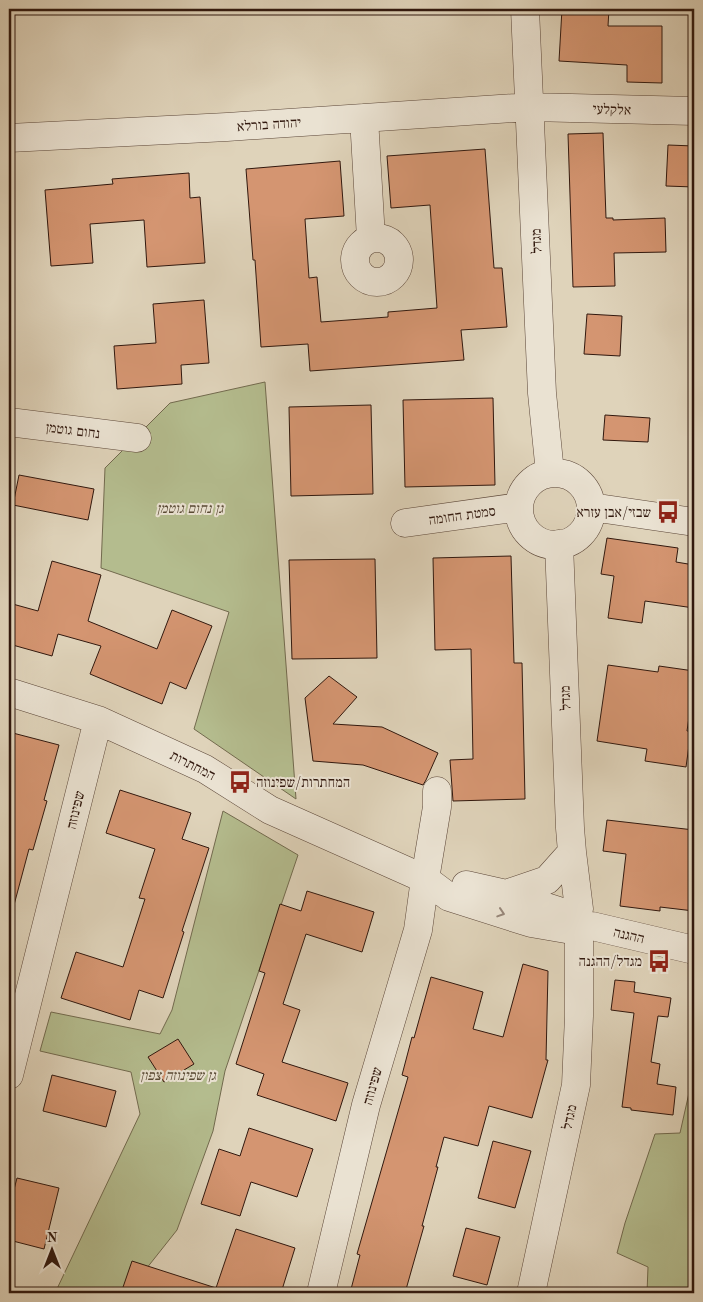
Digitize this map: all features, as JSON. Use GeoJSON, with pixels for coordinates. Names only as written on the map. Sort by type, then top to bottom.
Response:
{"type":"FeatureCollection","features":[{"type":"Feature","properties":{"kind":"street","name":"מגדל"},"geometry":{"type":"LineString","coordinates":[[525,9],[542,393],[550,473]]}},
{"type":"Feature","properties":{"kind":"street","name":"אלקלעי"},"geometry":{"type":"LineString","coordinates":[[530,106],[694,111]]}},
{"type":"Feature","properties":{"kind":"street","name":"יהודה בורלא"},"geometry":{"type":"LineString","coordinates":[[9,138],[227,127],[530,106]]}},
{"type":"Feature","properties":{"kind":"street"},"geometry":{"type":"LineString","coordinates":[[364,118],[371,238]]}},
{"type":"Feature","properties":{"kind":"street","name":"נחום גוטמן"},"geometry":{"type":"LineString","coordinates":[[9,422],[137,438]]}},
{"type":"Feature","properties":{"kind":"street"},"geometry":{"type":"LineString","coordinates":[[550,473],[562,473],[574,478],[583,485],[589,495],[591,507],[590,518],[586,528],[579,536],[569,542],[559,544],[546,544],[526,530],[521,519],[519,507],[522,495],[528,484],[538,476],[550,473]]}},
{"type":"Feature","properties":{"kind":"street","name":"סמטת החומה"},"geometry":{"type":"LineString","coordinates":[[405,523],[519,507]]}},
{"type":"Feature","properties":{"kind":"street"},"geometry":{"type":"LineString","coordinates":[[591,507],[694,522]]}},
{"type":"Feature","properties":{"kind":"street","name":"מגדל"},"geometry":{"type":"LineString","coordinates":[[530,1293],[576,1085],[580,1016],[577,923],[568,781],[559,544]]}},
{"type":"Feature","properties":{"kind":"street","name":"המחתרות"},"geometry":{"type":"LineString","coordinates":[[9,692],[98,720],[204,769],[270,810],[425,879],[449,897],[531,923],[577,923]]}},
{"type":"Feature","properties":{"kind":"street","name":"שפינוזה"},"geometry":{"type":"LineString","coordinates":[[9,1074],[98,720]]}},
{"type":"Feature","properties":{"kind":"street","name":"שפינוזה"},"geometry":{"type":"LineString","coordinates":[[322,1293],[366,1105],[418,930],[437,807],[437,791]]}},
{"type":"Feature","properties":{"kind":"street"},"geometry":{"type":"LineString","coordinates":[[506,894],[547,880],[572,852]]}},
{"type":"Feature","properties":{"kind":"street","name":"המחתרות"},"geometry":{"type":"LineString","coordinates":[[425,879],[456,882],[506,894],[577,923]]}},
{"type":"Feature","properties":{"kind":"street","name":"ההגנה"},"geometry":{"type":"LineString","coordinates":[[577,923],[694,950]]}},
{"type":"Feature","properties":{"kind":"green space","name":"גן נחום גוטמן"},"geometry":{"type":"Polygon","coordinates":[[[265,382],[296,799],[194,729],[229,612],[101,568],[105,468],[170,403],[265,382]]]}},
{"type":"Feature","properties":{"kind":"green space","name":"גן שפינוזה צפון"},"geometry":{"type":"Polygon","coordinates":[[[223,811],[298,855],[225,1071],[213,1131],[177,1230],[127,1293],[55,1293],[140,1114],[131,1072],[40,1051],[51,1012],[160,1034],[172,1010],[223,811]]]}},
{"type":"Feature","properties":{"kind":"green space"},"geometry":{"type":"Polygon","coordinates":[[[693,1075],[694,1293],[647,1293],[648,1267],[617,1253],[625,1223],[655,1134],[680,1133],[693,1075]]]}},
{"type":"Feature","properties":{"kind":"building"},"geometry":{"type":"Polygon","coordinates":[[[562,9],[609,9],[608,26],[662,26],[662,83],[627,82],[627,65],[559,61],[562,9]]]}},
{"type":"Feature","properties":{"kind":"building"},"geometry":{"type":"Polygon","coordinates":[[[603,133],[606,218],[613,218],[613,220],[665,218],[666,252],[614,253],[615,286],[573,287],[568,134],[603,133]]]}},
{"type":"Feature","properties":{"kind":"building"},"geometry":{"type":"Polygon","coordinates":[[[668,145],[694,146],[694,187],[666,186],[668,145]]]}},
{"type":"Feature","properties":{"kind":"building"},"geometry":{"type":"Polygon","coordinates":[[[485,149],[494,268],[502,268],[507,327],[461,330],[464,360],[310,371],[308,344],[261,347],[246,169],[340,161],[344,216],[305,219],[309,278],[317,277],[321,322],[388,317],[388,312],[437,308],[430,205],[391,208],[387,156],[485,149]]]}},
{"type":"Feature","properties":{"kind":"building"},"geometry":{"type":"Polygon","coordinates":[[[189,173],[190,198],[200,197],[205,263],[147,267],[144,220],[90,224],[93,263],[51,266],[45,190],[113,184],[112,179],[189,173]]]}},
{"type":"Feature","properties":{"kind":"building"},"geometry":{"type":"Polygon","coordinates":[[[204,300],[209,363],[181,365],[182,384],[117,389],[114,346],[156,343],[153,304],[204,300]]]}},
{"type":"Feature","properties":{"kind":"building"},"geometry":{"type":"Polygon","coordinates":[[[587,314],[622,316],[620,356],[584,354],[587,314]]]}},
{"type":"Feature","properties":{"kind":"building"},"geometry":{"type":"Polygon","coordinates":[[[493,398],[495,485],[405,487],[403,400],[493,398]]]}},
{"type":"Feature","properties":{"kind":"building"},"geometry":{"type":"Polygon","coordinates":[[[371,405],[373,494],[291,496],[289,407],[371,405]]]}},
{"type":"Feature","properties":{"kind":"building"},"geometry":{"type":"Polygon","coordinates":[[[605,415],[650,418],[648,442],[603,440],[605,415]]]}},
{"type":"Feature","properties":{"kind":"building"},"geometry":{"type":"Polygon","coordinates":[[[19,475],[94,489],[88,520],[13,505],[19,475]]]}},
{"type":"Feature","properties":{"kind":"building"},"geometry":{"type":"Polygon","coordinates":[[[607,538],[678,548],[676,562],[694,565],[694,608],[645,601],[642,623],[608,618],[614,576],[601,574],[607,538]]]}},
{"type":"Feature","properties":{"kind":"building"},"geometry":{"type":"Polygon","coordinates":[[[511,556],[514,663],[522,663],[525,799],[453,801],[450,760],[473,759],[471,649],[435,650],[433,558],[511,556]]]}},
{"type":"Feature","properties":{"kind":"building"},"geometry":{"type":"Polygon","coordinates":[[[375,559],[377,658],[292,659],[289,560],[375,559]]]}},
{"type":"Feature","properties":{"kind":"building"},"geometry":{"type":"Polygon","coordinates":[[[52,561],[101,575],[88,621],[157,649],[172,610],[212,626],[186,689],[170,682],[162,704],[90,674],[101,646],[58,634],[52,656],[9,644],[9,603],[38,611],[52,561]]]}},
{"type":"Feature","properties":{"kind":"building"},"geometry":{"type":"Polygon","coordinates":[[[608,665],[658,672],[659,666],[694,671],[687,731],[691,731],[686,767],[645,761],[647,749],[597,741],[608,665]]]}},
{"type":"Feature","properties":{"kind":"building"},"geometry":{"type":"Polygon","coordinates":[[[329,676],[357,697],[333,724],[382,727],[438,753],[423,785],[363,765],[313,761],[305,698],[329,676]]]}},
{"type":"Feature","properties":{"kind":"building"},"geometry":{"type":"Polygon","coordinates":[[[9,732],[59,745],[44,800],[47,801],[33,850],[29,849],[14,905],[9,905],[9,732]]]}},
{"type":"Feature","properties":{"kind":"building"},"geometry":{"type":"Polygon","coordinates":[[[120,790],[191,813],[182,839],[209,848],[163,998],[139,990],[130,1020],[61,998],[76,952],[123,967],[145,899],[139,898],[155,849],[106,833],[120,790]]]}},
{"type":"Feature","properties":{"kind":"building"},"geometry":{"type":"Polygon","coordinates":[[[607,820],[694,830],[694,911],[660,907],[660,911],[620,906],[626,854],[603,851],[607,820]]]}},
{"type":"Feature","properties":{"kind":"building"},"geometry":{"type":"Polygon","coordinates":[[[307,891],[374,912],[362,952],[306,934],[283,1004],[300,1010],[282,1062],[348,1083],[336,1121],[257,1095],[264,1074],[236,1064],[265,973],[259,971],[280,904],[301,911],[307,891]]]}},
{"type":"Feature","properties":{"kind":"building"},"geometry":{"type":"Polygon","coordinates":[[[523,964],[548,971],[546,1060],[548,1060],[532,1118],[489,1106],[478,1146],[444,1137],[422,1226],[424,1226],[405,1293],[350,1293],[360,1255],[357,1254],[408,1077],[402,1075],[431,977],[483,992],[473,1029],[503,1037],[523,964]]]}},
{"type":"Feature","properties":{"kind":"building"},"geometry":{"type":"Polygon","coordinates":[[[615,980],[635,982],[634,992],[671,998],[668,1017],[658,1016],[651,1062],[660,1064],[657,1084],[676,1087],[673,1115],[631,1110],[631,1108],[622,1107],[634,1013],[611,1010],[615,980]]]}},
{"type":"Feature","properties":{"kind":"building"},"geometry":{"type":"Polygon","coordinates":[[[178,1039],[194,1064],[164,1082],[148,1057],[178,1039]]]}},
{"type":"Feature","properties":{"kind":"building"},"geometry":{"type":"Polygon","coordinates":[[[52,1075],[116,1091],[106,1127],[43,1111],[52,1075]]]}},
{"type":"Feature","properties":{"kind":"building"},"geometry":{"type":"Polygon","coordinates":[[[249,1128],[313,1149],[297,1197],[251,1182],[240,1216],[201,1204],[219,1149],[240,1156],[249,1128]]]}},
{"type":"Feature","properties":{"kind":"building"},"geometry":{"type":"Polygon","coordinates":[[[493,1141],[531,1151],[515,1208],[478,1198],[493,1141]]]}},
{"type":"Feature","properties":{"kind":"building"},"geometry":{"type":"Polygon","coordinates":[[[17,1178],[59,1188],[44,1249],[9,1240],[9,1209],[17,1178]]]}},
{"type":"Feature","properties":{"kind":"building"},"geometry":{"type":"Polygon","coordinates":[[[466,1228],[500,1237],[487,1285],[453,1276],[466,1228]]]}},
{"type":"Feature","properties":{"kind":"building"},"geometry":{"type":"Polygon","coordinates":[[[236,1229],[295,1248],[281,1293],[121,1293],[132,1261],[216,1288],[236,1229]]]}},
{"type":"Feature","properties":{"kind":"place","name":"שבזי/אבן עזרא"},"geometry":{"type":"Point","coordinates":[668,512]}},
{"type":"Feature","properties":{"kind":"place","name":"המחתרות/שפינוזה"},"geometry":{"type":"Point","coordinates":[240,782]}},
{"type":"Feature","properties":{"kind":"place","name":"מגדל/ההגנה"},"geometry":{"type":"Point","coordinates":[659,961]}}]}
